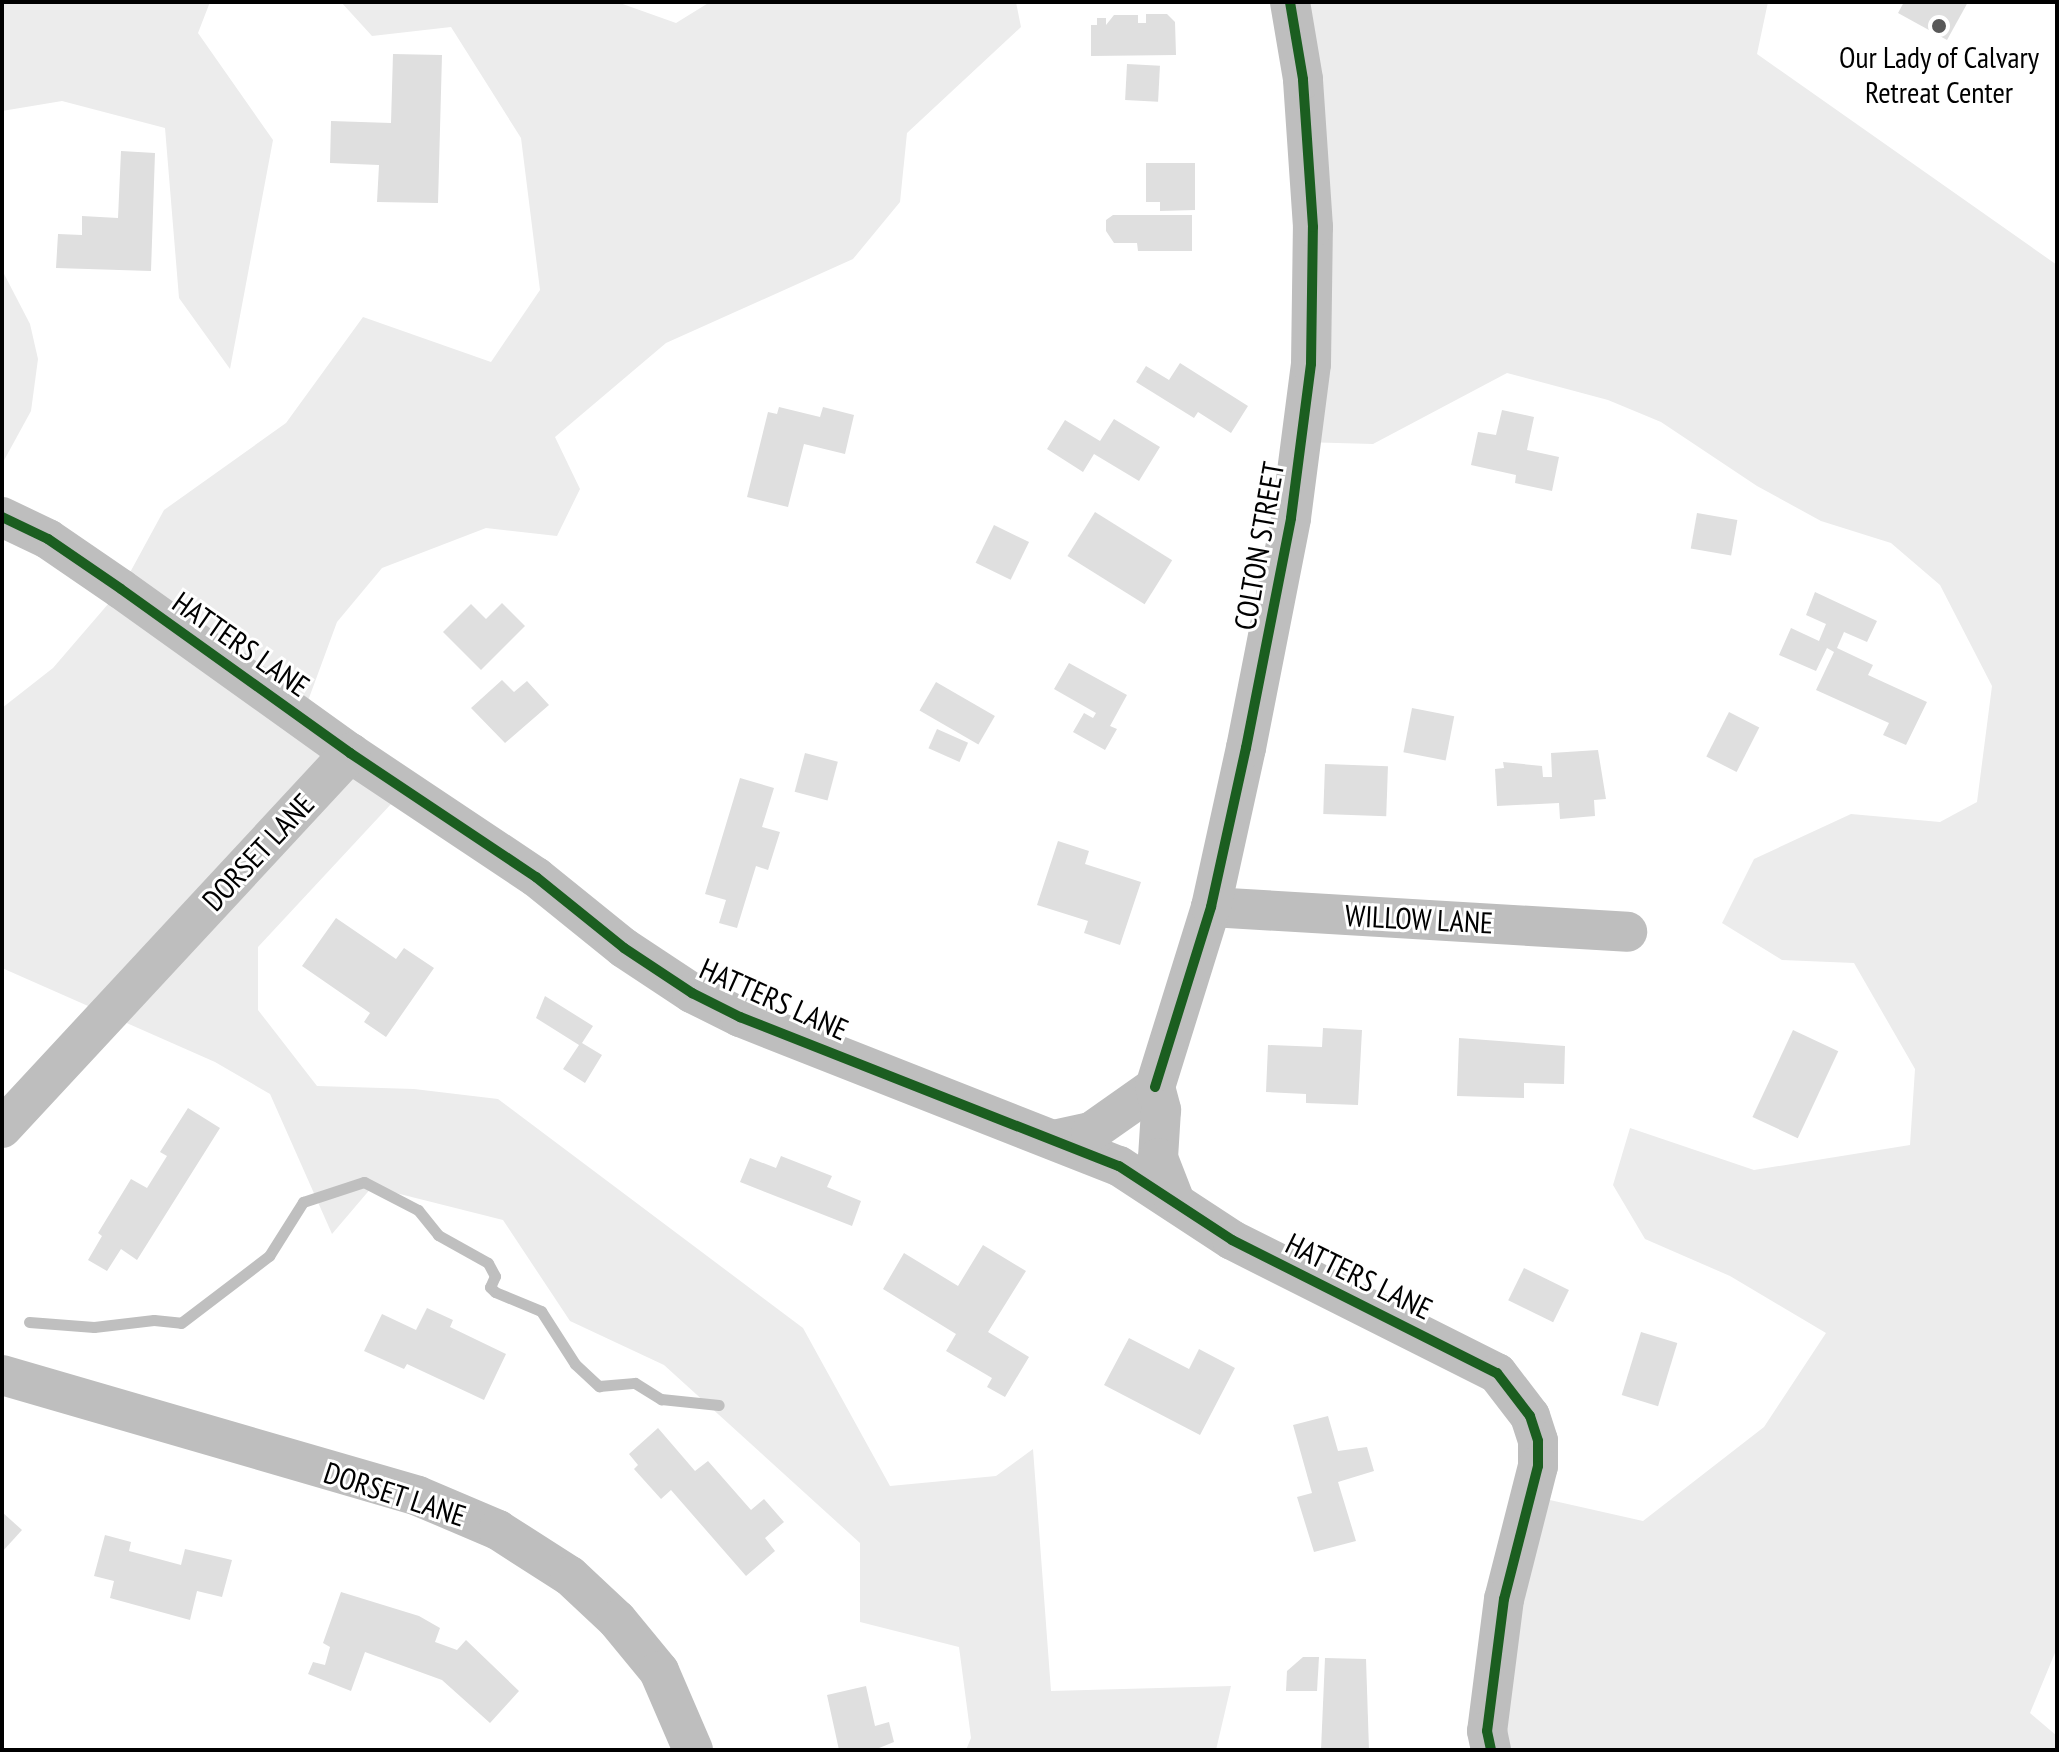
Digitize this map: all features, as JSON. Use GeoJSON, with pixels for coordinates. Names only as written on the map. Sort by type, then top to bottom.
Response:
{"type":"FeatureCollection","features":[{"type":"Feature","properties":{"kind":"street","name":"COLTON STREET"},"geometry":{"type":"LineString","coordinates":[[1174,1199],[1158,1158],[1161,1110],[1155,1087],[1211,907],[1291,518],[1311,364],[1313,227],[1303,79],[1290,2]]}},
{"type":"Feature","properties":{"kind":"street","name":"HATTERS LANE"},"geometry":{"type":"LineString","coordinates":[[2,517],[85,564],[350,753],[536,877],[624,948],[692,993],[740,1017],[1058,1139],[1174,1199],[1232,1240],[1478,1361],[1518,1394],[1530,1416],[1538,1441],[1538,1466],[1504,1599],[1487,1731],[1491,1750]]}},
{"type":"Feature","properties":{"kind":"street","name":"DORSET LANE"},"geometry":{"type":"LineString","coordinates":[[2,1128],[350,753]]}},
{"type":"Feature","properties":{"kind":"street","name":"WILLOW LANE"},"geometry":{"type":"LineString","coordinates":[[1211,907],[1627,932]]}},
{"type":"Feature","properties":{"kind":"street"},"geometry":{"type":"LineString","coordinates":[[1058,1139],[1091,1132],[1155,1087]]}},
{"type":"Feature","properties":{"kind":"street","name":"DORSET LANE"},"geometry":{"type":"LineString","coordinates":[[2,1375],[418,1496],[498,1530],[570,1576],[617,1620],[659,1671],[693,1750]]}},
{"type":"Feature","properties":{"kind":"shaded area"},"geometry":{"type":"Polygon","coordinates":[[[2,2],[210,2],[198,33],[273,140],[230,369],[179,298],[165,128],[62,101],[2,111],[2,2]]]}},
{"type":"Feature","properties":{"kind":"shaded area"},"geometry":{"type":"Polygon","coordinates":[[[341,2],[617,2],[676,23],[710,2],[1016,2],[1021,27],[907,133],[900,202],[853,259],[666,343],[555,437],[580,489],[557,536],[486,528],[382,568],[337,622],[302,717],[405,789],[258,947],[258,1010],[317,1086],[414,1089],[498,1099],[803,1328],[890,1486],[996,1476],[1033,1449],[1051,1691],[1231,1686],[1216,1750],[966,1750],[971,1738],[959,1647],[860,1622],[860,1543],[664,1365],[570,1321],[503,1220],[372,1187],[332,1234],[270,1094],[215,1062],[2,968],[2,708],[53,668],[121,589],[164,510],[286,423],[363,317],[491,362],[540,290],[521,138],[451,27],[372,36],[341,2]]]}},
{"type":"Feature","properties":{"kind":"shaded area"},"geometry":{"type":"Polygon","coordinates":[[[1290,2],[1768,2],[1757,54],[2057,265],[2057,1648],[2030,1713],[2057,1736],[2057,1750],[1491,1750],[1532,1496],[1643,1521],[1764,1427],[1826,1333],[1730,1276],[1645,1239],[1613,1185],[1630,1128],[1754,1170],[1910,1145],[1915,1069],[1854,963],[1782,960],[1722,923],[1754,859],[1851,814],[1940,822],[1977,802],[1992,686],[1940,585],[1891,543],[1821,521],[1757,486],[1661,422],[1608,400],[1507,373],[1373,444],[1301,442],[1290,2]]]}},
{"type":"Feature","properties":{"kind":"shaded area"},"geometry":{"type":"Polygon","coordinates":[[[2,270],[30,324],[38,359],[31,411],[2,464],[2,270]]]}},
{"type":"Feature","properties":{"kind":"building","name":"Our Lady of Calvary Retreat Center"},"geometry":{"type":"Polygon","coordinates":[[[1904,2],[1968,2],[1947,40],[1898,13],[1904,2]]]}},
{"type":"Feature","properties":{"kind":"building"},"geometry":{"type":"Polygon","coordinates":[[[1146,14],[1167,14],[1175,22],[1176,55],[1091,56],[1091,25],[1097,25],[1097,18],[1106,18],[1106,25],[1114,15],[1138,15],[1138,23],[1146,23],[1146,14]]]}},
{"type":"Feature","properties":{"kind":"building"},"geometry":{"type":"Polygon","coordinates":[[[393,54],[442,55],[438,203],[377,202],[379,165],[330,163],[331,121],[391,123],[393,54]]]}},
{"type":"Feature","properties":{"kind":"building"},"geometry":{"type":"Polygon","coordinates":[[[1127,64],[1160,66],[1158,102],[1125,100],[1127,64]]]}},
{"type":"Feature","properties":{"kind":"building"},"geometry":{"type":"Polygon","coordinates":[[[121,151],[155,153],[151,271],[56,268],[58,234],[82,235],[82,216],[118,218],[121,151]]]}},
{"type":"Feature","properties":{"kind":"building"},"geometry":{"type":"Polygon","coordinates":[[[1146,163],[1195,163],[1195,210],[1160,211],[1160,202],[1146,202],[1146,163]]]}},
{"type":"Feature","properties":{"kind":"building"},"geometry":{"type":"Polygon","coordinates":[[[1113,215],[1192,215],[1192,251],[1138,251],[1137,243],[1114,243],[1106,231],[1106,220],[1113,215]]]}},
{"type":"Feature","properties":{"kind":"building"},"geometry":{"type":"Polygon","coordinates":[[[1180,363],[1248,406],[1231,433],[1198,412],[1194,418],[1136,382],[1146,366],[1169,380],[1180,363]]]}},
{"type":"Feature","properties":{"kind":"building"},"geometry":{"type":"Polygon","coordinates":[[[779,407],[820,417],[823,407],[854,415],[845,454],[804,444],[788,507],[747,497],[768,412],[777,414],[779,407]]]}},
{"type":"Feature","properties":{"kind":"building"},"geometry":{"type":"Polygon","coordinates":[[[1502,410],[1534,417],[1527,450],[1559,457],[1552,491],[1515,483],[1516,475],[1471,465],[1478,432],[1496,435],[1502,410]]]}},
{"type":"Feature","properties":{"kind":"building"},"geometry":{"type":"Polygon","coordinates":[[[1114,419],[1160,447],[1139,481],[1094,454],[1083,472],[1047,449],[1065,420],[1100,441],[1114,419]]]}},
{"type":"Feature","properties":{"kind":"building"},"geometry":{"type":"Polygon","coordinates":[[[1095,512],[1172,560],[1145,604],[1067,556],[1095,512]]]}},
{"type":"Feature","properties":{"kind":"building"},"geometry":{"type":"Polygon","coordinates":[[[1697,513],[1737,520],[1731,556],[1691,548],[1697,513]]]}},
{"type":"Feature","properties":{"kind":"building"},"geometry":{"type":"Polygon","coordinates":[[[994,525],[1029,542],[1011,580],[976,563],[994,525]]]}},
{"type":"Feature","properties":{"kind":"building"},"geometry":{"type":"Polygon","coordinates":[[[1815,592],[1877,621],[1867,642],[1844,632],[1837,648],[1873,665],[1868,675],[1927,702],[1906,745],[1883,735],[1889,723],[1816,690],[1834,652],[1827,648],[1816,671],[1779,655],[1791,628],[1819,641],[1826,624],[1806,615],[1815,592]]]}},
{"type":"Feature","properties":{"kind":"building"},"geometry":{"type":"Polygon","coordinates":[[[502,603],[525,626],[481,670],[443,632],[471,604],[486,619],[502,603]]]}},
{"type":"Feature","properties":{"kind":"building"},"geometry":{"type":"Polygon","coordinates":[[[1069,663],[1127,695],[1110,726],[1117,729],[1105,750],[1073,732],[1084,713],[1093,718],[1096,713],[1054,689],[1069,663]]]}},
{"type":"Feature","properties":{"kind":"building"},"geometry":{"type":"Polygon","coordinates":[[[502,680],[514,692],[527,681],[549,705],[505,743],[471,708],[502,680]]]}},
{"type":"Feature","properties":{"kind":"building"},"geometry":{"type":"Polygon","coordinates":[[[936,682],[995,716],[978,745],[920,711],[936,682]]]}},
{"type":"Feature","properties":{"kind":"building"},"geometry":{"type":"Polygon","coordinates":[[[1412,708],[1454,716],[1446,760],[1403,752],[1412,708]]]}},
{"type":"Feature","properties":{"kind":"building"},"geometry":{"type":"Polygon","coordinates":[[[1729,712],[1759,727],[1737,772],[1706,757],[1729,712]]]}},
{"type":"Feature","properties":{"kind":"building"},"geometry":{"type":"Polygon","coordinates":[[[937,729],[968,743],[960,762],[928,748],[937,729]]]}},
{"type":"Feature","properties":{"kind":"building"},"geometry":{"type":"Polygon","coordinates":[[[1598,750],[1606,799],[1594,800],[1595,816],[1560,819],[1559,803],[1497,806],[1495,769],[1504,768],[1503,762],[1542,766],[1543,777],[1552,777],[1551,753],[1598,750]]]}},
{"type":"Feature","properties":{"kind":"building"},"geometry":{"type":"Polygon","coordinates":[[[805,753],[838,762],[827,800],[795,792],[805,753]]]}},
{"type":"Feature","properties":{"kind":"building"},"geometry":{"type":"Polygon","coordinates":[[[1325,764],[1388,766],[1386,816],[1323,814],[1325,764]]]}},
{"type":"Feature","properties":{"kind":"building"},"geometry":{"type":"Polygon","coordinates":[[[740,778],[774,788],[762,827],[780,832],[768,870],[756,866],[737,928],[719,923],[726,900],[705,894],[740,778]]]}},
{"type":"Feature","properties":{"kind":"building"},"geometry":{"type":"Polygon","coordinates":[[[1058,841],[1089,851],[1085,864],[1141,882],[1120,945],[1084,933],[1088,921],[1037,905],[1058,841]]]}},
{"type":"Feature","properties":{"kind":"building"},"geometry":{"type":"Polygon","coordinates":[[[336,918],[396,959],[404,948],[434,968],[386,1037],[364,1022],[370,1013],[302,966],[336,918]]]}},
{"type":"Feature","properties":{"kind":"building"},"geometry":{"type":"Polygon","coordinates":[[[545,996],[593,1026],[582,1043],[602,1055],[585,1083],[563,1069],[579,1045],[536,1018],[545,996]]]}},
{"type":"Feature","properties":{"kind":"building"},"geometry":{"type":"Polygon","coordinates":[[[1323,1028],[1362,1030],[1358,1105],[1306,1103],[1306,1094],[1266,1092],[1268,1045],[1322,1047],[1323,1028]]]}},
{"type":"Feature","properties":{"kind":"building"},"geometry":{"type":"Polygon","coordinates":[[[1793,1030],[1838,1051],[1798,1138],[1752,1117],[1793,1030]]]}},
{"type":"Feature","properties":{"kind":"building"},"geometry":{"type":"Polygon","coordinates":[[[1459,1038],[1565,1046],[1564,1084],[1524,1083],[1524,1098],[1457,1096],[1459,1038]]]}},
{"type":"Feature","properties":{"kind":"building"},"geometry":{"type":"Polygon","coordinates":[[[188,1108],[220,1128],[137,1260],[121,1249],[107,1271],[88,1260],[102,1236],[98,1233],[131,1179],[147,1188],[167,1156],[160,1152],[188,1108]]]}},
{"type":"Feature","properties":{"kind":"building"},"geometry":{"type":"Polygon","coordinates":[[[781,1156],[832,1176],[827,1187],[861,1201],[852,1226],[740,1182],[750,1158],[776,1168],[781,1156]]]}},
{"type":"Feature","properties":{"kind":"building"},"geometry":{"type":"Polygon","coordinates":[[[983,1245],[1026,1271],[988,1332],[1029,1357],[1005,1397],[987,1387],[992,1378],[946,1351],[956,1334],[883,1289],[904,1253],[958,1286],[983,1245]]]}},
{"type":"Feature","properties":{"kind":"building"},"geometry":{"type":"Polygon","coordinates":[[[1524,1268],[1569,1290],[1553,1322],[1508,1300],[1524,1268]]]}},
{"type":"Feature","properties":{"kind":"building"},"geometry":{"type":"Polygon","coordinates":[[[427,1308],[453,1320],[450,1327],[506,1354],[484,1400],[407,1364],[404,1369],[364,1351],[382,1314],[416,1330],[427,1308]]]}},
{"type":"Feature","properties":{"kind":"building"},"geometry":{"type":"Polygon","coordinates":[[[1641,1332],[1677,1343],[1658,1406],[1622,1395],[1641,1332]]]}},
{"type":"Feature","properties":{"kind":"building"},"geometry":{"type":"Polygon","coordinates":[[[1129,1338],[1189,1369],[1199,1349],[1235,1368],[1200,1435],[1104,1385],[1129,1338]]]}},
{"type":"Feature","properties":{"kind":"building"},"geometry":{"type":"Polygon","coordinates":[[[1328,1416],[1338,1451],[1367,1447],[1374,1471],[1338,1482],[1356,1541],[1314,1552],[1297,1497],[1312,1493],[1293,1425],[1328,1416]]]}},
{"type":"Feature","properties":{"kind":"building"},"geometry":{"type":"Polygon","coordinates":[[[658,1428],[695,1471],[708,1461],[751,1510],[764,1499],[784,1522],[765,1538],[775,1551],[746,1576],[671,1490],[661,1499],[634,1469],[638,1465],[629,1454],[658,1428]]]}},
{"type":"Feature","properties":{"kind":"building"},"geometry":{"type":"Polygon","coordinates":[[[2,1512],[22,1530],[2,1552],[2,1512]]]}},
{"type":"Feature","properties":{"kind":"building"},"geometry":{"type":"Polygon","coordinates":[[[105,1535],[131,1542],[129,1551],[181,1565],[185,1549],[232,1560],[222,1597],[197,1591],[190,1620],[110,1598],[114,1581],[94,1576],[105,1535]]]}},
{"type":"Feature","properties":{"kind":"building"},"geometry":{"type":"Polygon","coordinates":[[[341,1592],[419,1616],[440,1628],[435,1642],[457,1650],[466,1640],[519,1691],[490,1723],[442,1680],[365,1652],[351,1691],[308,1674],[313,1662],[325,1665],[330,1647],[323,1643],[341,1592]]]}},
{"type":"Feature","properties":{"kind":"building"},"geometry":{"type":"Polygon","coordinates":[[[1303,1657],[1319,1657],[1317,1691],[1286,1691],[1287,1671],[1303,1657]]]}},
{"type":"Feature","properties":{"kind":"building"},"geometry":{"type":"Polygon","coordinates":[[[1325,1658],[1366,1659],[1369,1750],[1321,1750],[1325,1658]]]}},
{"type":"Feature","properties":{"kind":"building"},"geometry":{"type":"Polygon","coordinates":[[[866,1686],[875,1726],[889,1722],[894,1742],[874,1750],[839,1750],[827,1695],[866,1686]]]}},
{"type":"Feature","properties":{"kind":"waterway"},"geometry":{"type":"LineString","coordinates":[[29,1322],[94,1327],[154,1320],[181,1323],[269,1256],[303,1202],[364,1182],[418,1210],[438,1235],[488,1263],[495,1276],[490,1287],[541,1311],[575,1364],[599,1386],[635,1383],[661,1399],[719,1405]]}},
{"type":"Feature","properties":{"kind":"cycle path"},"geometry":{"type":"LineString","coordinates":[[1155,1087],[1211,907],[1246,748],[1291,518],[1311,364],[1313,227],[1303,79],[1290,2]]}},
{"type":"Feature","properties":{"kind":"cycle path"},"geometry":{"type":"LineString","coordinates":[[2,517],[48,539],[121,589],[350,753],[536,877],[624,948],[692,993],[740,1017],[1119,1166],[1232,1240],[1497,1373],[1530,1416],[1538,1441],[1538,1466],[1504,1599],[1487,1731],[1491,1750]]}},
{"type":"Feature","properties":{"kind":"place","name":"Our Lady of Calvary Retreat Center"},"geometry":{"type":"Point","coordinates":[1939,26]}}]}
